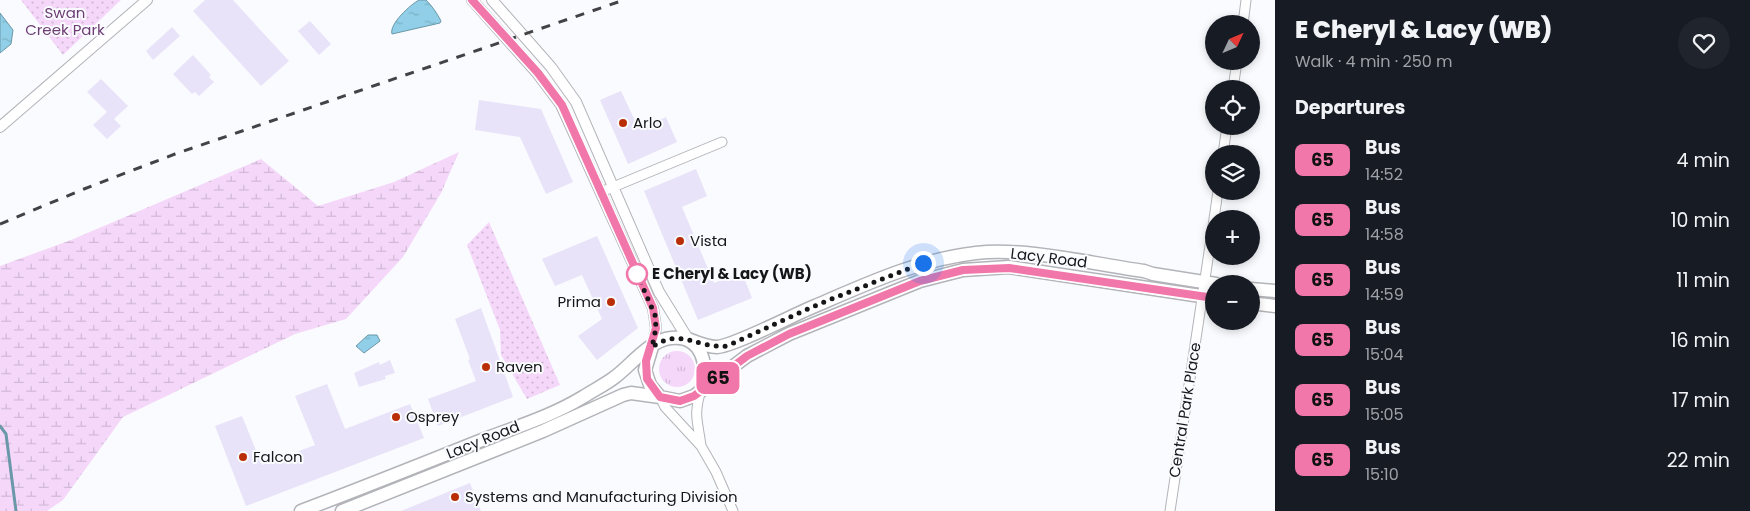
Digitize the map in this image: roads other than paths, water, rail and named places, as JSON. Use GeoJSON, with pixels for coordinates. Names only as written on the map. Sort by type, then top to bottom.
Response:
{"type":"FeatureCollection","features":[{"type":"Feature","properties":{"kind":"main road","name":"Lacy Road"},"geometry":{"type":"LineString","coordinates":[[688,339],[708,346],[727,346],[785,318],[909,268],[946,257],[977,252],[1035,255],[1144,270],[1153,274],[1205,282]]}},
{"type":"Feature","properties":{"kind":"main road","name":"Lacy Road"},"geometry":{"type":"LineString","coordinates":[[701,390],[747,356],[789,334],[920,281],[963,270],[1009,268],[1205,297]]}},
{"type":"Feature","properties":{"kind":"main road"},"geometry":{"type":"LineString","coordinates":[[1260,289],[1275,290]]}},
{"type":"Feature","properties":{"kind":"main road"},"geometry":{"type":"LineString","coordinates":[[1260,304],[1275,306]]}},
{"type":"Feature","properties":{"kind":"main road"},"geometry":{"type":"LineString","coordinates":[[672,337],[688,339],[698,349],[704,359],[706,378],[701,390],[688,400],[680,401],[660,397],[650,385],[645,370],[652,347],[672,337]]}},
{"type":"Feature","properties":{"kind":"main road","name":"Lacy Road"},"geometry":{"type":"LineString","coordinates":[[301,511],[560,409],[614,379],[652,347]]}},
{"type":"Feature","properties":{"kind":"main road","name":"Lacy Road"},"geometry":{"type":"LineString","coordinates":[[342,511],[543,431],[623,395],[631,393],[660,397]]}},
{"type":"Feature","properties":{"kind":"street"},"geometry":{"type":"LineString","coordinates":[[0,127],[147,0]]}},
{"type":"Feature","properties":{"kind":"street"},"geometry":{"type":"LineString","coordinates":[[472,0],[538,73],[562,105],[653,308],[656,328],[652,347]]}},
{"type":"Feature","properties":{"kind":"street"},"geometry":{"type":"LineString","coordinates":[[492,0],[563,83],[585,122],[659,292],[688,339]]}},
{"type":"Feature","properties":{"kind":"street"},"geometry":{"type":"LineString","coordinates":[[1244,15],[1246,0]]}},
{"type":"Feature","properties":{"kind":"street"},"geometry":{"type":"LineString","coordinates":[[601,192],[722,142]]}},
{"type":"Feature","properties":{"kind":"street","name":"Central Park Place"},"geometry":{"type":"LineString","coordinates":[[1170,511],[1205,314]]}},
{"type":"Feature","properties":{"kind":"street"},"geometry":{"type":"LineString","coordinates":[[701,390],[696,403],[695,417],[701,446]]}},
{"type":"Feature","properties":{"kind":"street"},"geometry":{"type":"LineString","coordinates":[[660,397],[665,407],[701,446],[722,484],[732,511]]}},
{"type":"Feature","properties":{"kind":"water"},"geometry":{"type":"Polygon","coordinates":[[[419,0],[426,0],[428,2],[441,21],[440,23],[392,34],[397,20],[419,0]]]}},
{"type":"Feature","properties":{"kind":"water"},"geometry":{"type":"Polygon","coordinates":[[[0,13],[13,30],[11,44],[0,53],[0,13]]]}},
{"type":"Feature","properties":{"kind":"water"},"geometry":{"type":"Polygon","coordinates":[[[368,335],[377,335],[380,341],[364,353],[356,346],[368,335]]]}},
{"type":"Feature","properties":{"kind":"waterway"},"geometry":{"type":"LineString","coordinates":[[0,426],[6,434],[16,511]]}},
{"type":"Feature","properties":{"kind":"railway"},"geometry":{"type":"LineString","coordinates":[[0,224],[175,154],[624,0]]}},
{"type":"Feature","properties":{"kind":"place","name":"Arlo"},"geometry":{"type":"Point","coordinates":[623,123]}},
{"type":"Feature","properties":{"kind":"place","name":"Vista"},"geometry":{"type":"Point","coordinates":[680,241]}},
{"type":"Feature","properties":{"kind":"place","name":"E Cheryl & Lacy (WB)"},"geometry":{"type":"Point","coordinates":[637,274]}},
{"type":"Feature","properties":{"kind":"place","name":"Prima"},"geometry":{"type":"Point","coordinates":[611,302]}},
{"type":"Feature","properties":{"kind":"place","name":"Raven"},"geometry":{"type":"Point","coordinates":[486,367]}},
{"type":"Feature","properties":{"kind":"place","name":"Osprey"},"geometry":{"type":"Point","coordinates":[396,417]}},
{"type":"Feature","properties":{"kind":"place","name":"Falcon"},"geometry":{"type":"Point","coordinates":[243,457]}},
{"type":"Feature","properties":{"kind":"place","name":"Systems and Manufacturing Division"},"geometry":{"type":"Point","coordinates":[455,497]}},
{"type":"Feature","properties":{"kind":"park label","name":"Swan Creek Park"},"geometry":{"type":"Point","coordinates":[65,22]}}]}
